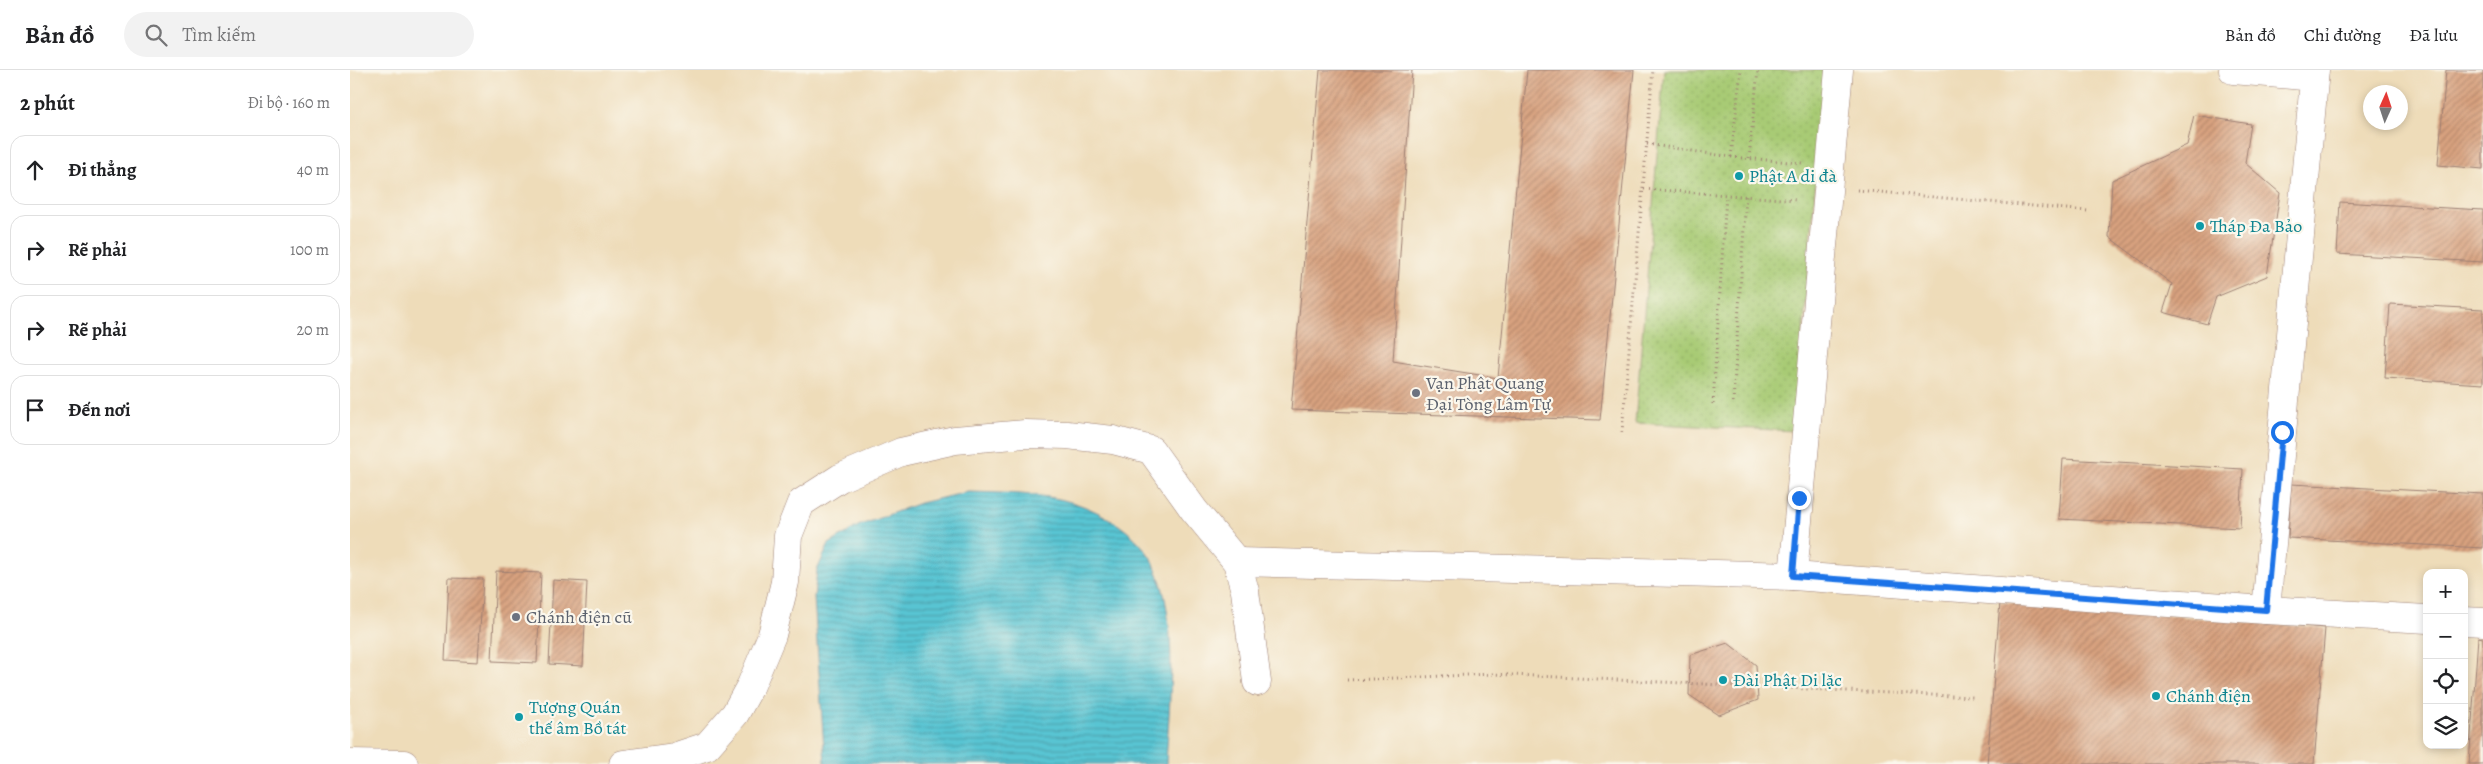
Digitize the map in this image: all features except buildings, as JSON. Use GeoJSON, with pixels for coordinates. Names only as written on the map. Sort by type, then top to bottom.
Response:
{"type":"FeatureCollection","features":[{"type":"Feature","properties":{"kind":"lane"},"geometry":{"type":"LineString","coordinates":[[1793,576],[1839,70]]}},
{"type":"Feature","properties":{"kind":"lane"},"geometry":{"type":"LineString","coordinates":[[2232,70],[2314,74],[2266,610]]}},
{"type":"Feature","properties":{"kind":"lane"},"geometry":{"type":"LineString","coordinates":[[623,764],[674,757],[707,746],[736,714],[751,685],[772,635],[784,582],[788,536],[801,503],[840,478],[901,452],[955,440],[1025,434],[1112,440],[1151,450],[1194,510],[1237,562],[1245,591],[1257,682]]}},
{"type":"Feature","properties":{"kind":"lane"},"geometry":{"type":"LineString","coordinates":[[1237,562],[1793,576],[2266,610],[2423,619]]}},
{"type":"Feature","properties":{"kind":"lane"},"geometry":{"type":"LineString","coordinates":[[2468,621],[2483,622]]}},
{"type":"Feature","properties":{"kind":"lane"},"geometry":{"type":"LineString","coordinates":[[350,763],[404,764]]}},
{"type":"Feature","properties":{"kind":"path"},"geometry":{"type":"LineString","coordinates":[[1622,432],[1653,70]]}},
{"type":"Feature","properties":{"kind":"path"},"geometry":{"type":"LineString","coordinates":[[1731,157],[1741,70]]}},
{"type":"Feature","properties":{"kind":"path"},"geometry":{"type":"LineString","coordinates":[[1749,158],[1758,70]]}},
{"type":"Feature","properties":{"kind":"path"},"geometry":{"type":"LineString","coordinates":[[1647,144],[1731,157],[1807,164]]}},
{"type":"Feature","properties":{"kind":"path"},"geometry":{"type":"LineString","coordinates":[[1827,188],[2088,211]]}},
{"type":"Feature","properties":{"kind":"path"},"geometry":{"type":"LineString","coordinates":[[1644,189],[1800,200]]}},
{"type":"Feature","properties":{"kind":"path"},"geometry":{"type":"LineString","coordinates":[[1713,404],[1726,195]]}},
{"type":"Feature","properties":{"kind":"path"},"geometry":{"type":"LineString","coordinates":[[1733,402],[1746,196]]}},
{"type":"Feature","properties":{"kind":"path"},"geometry":{"type":"LineString","coordinates":[[1347,680],[1493,674],[1973,698]]}},
{"type":"Feature","properties":{"kind":"green space"},"geometry":{"type":"Polygon","coordinates":[[[1664,70],[1825,70],[1795,431],[1635,423],[1664,70]]]}},
{"type":"Feature","properties":{"kind":"water"},"geometry":{"type":"Polygon","coordinates":[[[968,492],[1036,495],[1074,503],[1097,512],[1120,526],[1140,543],[1148,553],[1162,587],[1170,636],[1171,662],[1166,764],[825,764],[814,597],[817,570],[829,544],[858,526],[920,503],[968,492]]]}},
{"type":"Feature","properties":{"kind":"place","name":"Phật A di đà"},"geometry":{"type":"Point","coordinates":[1739,176]}},
{"type":"Feature","properties":{"kind":"place","name":"Tháp Đa Bảo"},"geometry":{"type":"Point","coordinates":[2200,226]}},
{"type":"Feature","properties":{"kind":"place","name":"Vạn Phật Quang Đại Tòng Lâm Tự"},"geometry":{"type":"Point","coordinates":[1416,393]}},
{"type":"Feature","properties":{"kind":"place","name":"Chánh điện cũ"},"geometry":{"type":"Point","coordinates":[516,617]}},
{"type":"Feature","properties":{"kind":"place","name":"Đài Phật Di lặc"},"geometry":{"type":"Point","coordinates":[1723,680]}},
{"type":"Feature","properties":{"kind":"place","name":"Chánh điện"},"geometry":{"type":"Point","coordinates":[2156,696]}},
{"type":"Feature","properties":{"kind":"place","name":"Tượng Quán thế âm Bồ tát"},"geometry":{"type":"Point","coordinates":[519,717]}},
{"type":"Feature","properties":{"kind":"route"},"geometry":{"type":"LineString","coordinates":[[1799,498],[1793,576],[2266,610],[2282,432]]}}]}
